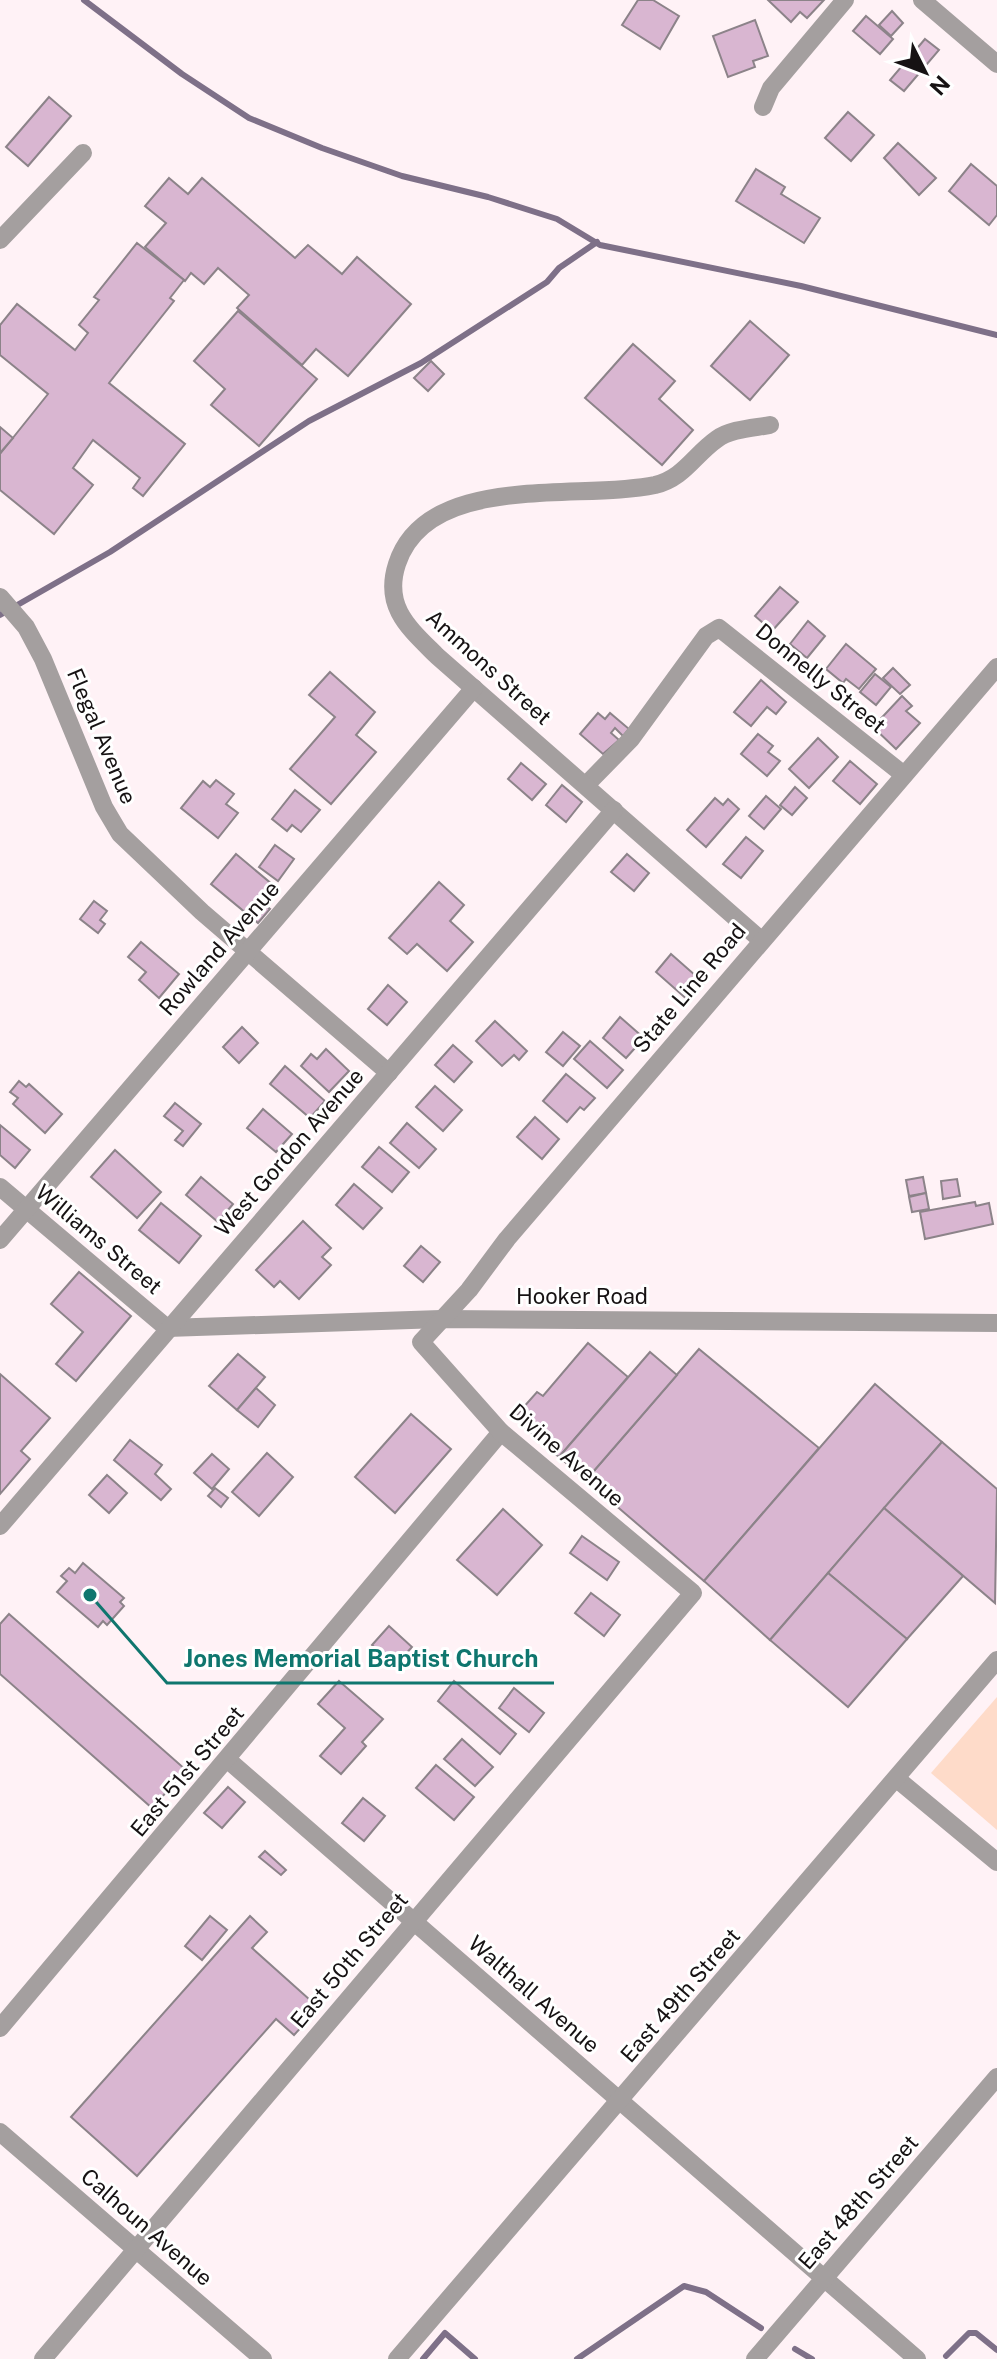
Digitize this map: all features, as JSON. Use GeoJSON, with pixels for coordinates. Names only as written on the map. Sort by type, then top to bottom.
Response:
{"type":"FeatureCollection","features":[{"type":"Feature","properties":{"kind":"street"},"geometry":{"type":"LineString","coordinates":[[763,107],[771,88],[845,0]]}},
{"type":"Feature","properties":{"kind":"street"},"geometry":{"type":"LineString","coordinates":[[922,0],[997,64]]}},
{"type":"Feature","properties":{"kind":"street"},"geometry":{"type":"LineString","coordinates":[[3,231],[83,153]]}},
{"type":"Feature","properties":{"kind":"street","name":"Ammons Street"},"geometry":{"type":"LineString","coordinates":[[761,940],[402,622],[394,603],[394,572],[399,557],[414,535],[434,516],[457,506],[525,493],[575,494],[655,485],[673,479],[717,439],[770,425]]}},
{"type":"Feature","properties":{"kind":"street","name":"Flegal Avenue"},"geometry":{"type":"LineString","coordinates":[[0,597],[26,627],[43,659],[75,729],[104,807],[120,834],[248,951],[389,1073]]}},
{"type":"Feature","properties":{"kind":"street","name":"Donnelly Street"},"geometry":{"type":"LineString","coordinates":[[586,785],[639,729],[706,636],[719,628],[904,775]]}},
{"type":"Feature","properties":{"kind":"street","name":"State Line Road"},"geometry":{"type":"LineString","coordinates":[[421,1342],[997,667]]}},
{"type":"Feature","properties":{"kind":"street","name":"Rowland Avenue"},"geometry":{"type":"LineString","coordinates":[[0,1240],[474,688]]}},
{"type":"Feature","properties":{"kind":"street","name":"West Gordon Avenue"},"geometry":{"type":"LineString","coordinates":[[0,1526],[614,810]]}},
{"type":"Feature","properties":{"kind":"street","name":"Williams Street"},"geometry":{"type":"LineString","coordinates":[[0,1187],[167,1328]]}},
{"type":"Feature","properties":{"kind":"street","name":"Hooker Road"},"geometry":{"type":"LineString","coordinates":[[167,1328],[441,1319],[997,1323]]}},
{"type":"Feature","properties":{"kind":"street","name":"Divine Avenue"},"geometry":{"type":"LineString","coordinates":[[421,1342],[501,1432],[693,1593]]}},
{"type":"Feature","properties":{"kind":"street","name":"East 51st Street"},"geometry":{"type":"LineString","coordinates":[[0,2028],[501,1432]]}},
{"type":"Feature","properties":{"kind":"street","name":"East 50th Street"},"geometry":{"type":"LineString","coordinates":[[43,2359],[693,1593]]}},
{"type":"Feature","properties":{"kind":"street","name":"East 49th Street"},"geometry":{"type":"LineString","coordinates":[[397,2359],[997,1660]]}},
{"type":"Feature","properties":{"kind":"street","name":"Walthall Avenue"},"geometry":{"type":"LineString","coordinates":[[228,1760],[917,2359]]}},
{"type":"Feature","properties":{"kind":"street"},"geometry":{"type":"LineString","coordinates":[[897,1779],[997,1862]]}},
{"type":"Feature","properties":{"kind":"street","name":"East 48th Street"},"geometry":{"type":"LineString","coordinates":[[755,2359],[997,2077]]}},
{"type":"Feature","properties":{"kind":"street","name":"Calhoun Avenue"},"geometry":{"type":"LineString","coordinates":[[0,2132],[263,2359]]}},
{"type":"Feature","properties":{"kind":"shaded area"},"geometry":{"type":"Polygon","coordinates":[[[997,1697],[997,1830],[931,1773],[997,1697]]]}},
{"type":"Feature","properties":{"kind":"building"},"geometry":{"type":"Polygon","coordinates":[[[638,0],[653,0],[679,16],[660,49],[622,25],[638,0]]]}},
{"type":"Feature","properties":{"kind":"building"},"geometry":{"type":"Polygon","coordinates":[[[768,0],[824,0],[807,18],[800,12],[791,22],[768,0]]]}},
{"type":"Feature","properties":{"kind":"building"},"geometry":{"type":"Polygon","coordinates":[[[892,11],[903,23],[891,36],[879,25],[892,11]]]}},
{"type":"Feature","properties":{"kind":"building"},"geometry":{"type":"Polygon","coordinates":[[[866,16],[893,39],[880,54],[853,31],[866,16]]]}},
{"type":"Feature","properties":{"kind":"building"},"geometry":{"type":"Polygon","coordinates":[[[755,20],[768,56],[753,61],[755,67],[728,77],[713,36],[755,20]]]}},
{"type":"Feature","properties":{"kind":"building"},"geometry":{"type":"Polygon","coordinates":[[[925,39],[939,50],[904,91],[890,80],[925,39]]]}},
{"type":"Feature","properties":{"kind":"building"},"geometry":{"type":"Polygon","coordinates":[[[49,97],[71,116],[28,166],[6,147],[49,97]]]}},
{"type":"Feature","properties":{"kind":"building"},"geometry":{"type":"Polygon","coordinates":[[[848,112],[874,135],[851,161],[825,138],[848,112]]]}},
{"type":"Feature","properties":{"kind":"building"},"geometry":{"type":"Polygon","coordinates":[[[898,143],[936,178],[919,195],[884,158],[898,143]]]}},
{"type":"Feature","properties":{"kind":"building"},"geometry":{"type":"Polygon","coordinates":[[[971,164],[997,186],[997,215],[989,225],[949,191],[971,164]]]}},
{"type":"Feature","properties":{"kind":"building"},"geometry":{"type":"Polygon","coordinates":[[[756,169],[785,187],[781,194],[820,218],[804,243],[736,201],[756,169]]]}},
{"type":"Feature","properties":{"kind":"building"},"geometry":{"type":"Polygon","coordinates":[[[169,178],[188,194],[202,178],[295,258],[308,245],[342,274],[357,257],[411,304],[348,376],[316,349],[302,365],[237,308],[249,295],[218,268],[204,284],[191,273],[185,281],[145,247],[166,223],[145,206],[169,178]]]}},
{"type":"Feature","properties":{"kind":"building"},"geometry":{"type":"Polygon","coordinates":[[[137,243],[184,280],[170,298],[174,301],[109,383],[185,444],[143,496],[133,488],[140,478],[93,440],[73,468],[93,485],[54,534],[0,490],[0,454],[48,394],[0,355],[0,325],[17,304],[75,350],[88,333],[79,325],[99,300],[94,297],[137,243]]]}},
{"type":"Feature","properties":{"kind":"building"},"geometry":{"type":"Polygon","coordinates":[[[238,311],[317,379],[259,446],[211,405],[225,389],[194,361],[238,311]]]}},
{"type":"Feature","properties":{"kind":"building"},"geometry":{"type":"Polygon","coordinates":[[[750,321],[789,355],[750,400],[711,366],[750,321]]]}},
{"type":"Feature","properties":{"kind":"building"},"geometry":{"type":"Polygon","coordinates":[[[633,344],[675,381],[659,399],[693,430],[662,465],[585,398],[633,344]]]}},
{"type":"Feature","properties":{"kind":"building"},"geometry":{"type":"Polygon","coordinates":[[[431,361],[444,374],[428,391],[414,378],[431,361]]]}},
{"type":"Feature","properties":{"kind":"building"},"geometry":{"type":"Polygon","coordinates":[[[0,427],[13,438],[0,453],[0,427]]]}},
{"type":"Feature","properties":{"kind":"building"},"geometry":{"type":"Polygon","coordinates":[[[780,587],[798,602],[772,631],[755,616],[780,587]]]}},
{"type":"Feature","properties":{"kind":"building"},"geometry":{"type":"Polygon","coordinates":[[[808,621],[825,636],[807,658],[790,644],[808,621]]]}},
{"type":"Feature","properties":{"kind":"building"},"geometry":{"type":"Polygon","coordinates":[[[846,644],[876,669],[859,689],[846,679],[843,683],[826,669],[846,644]]]}},
{"type":"Feature","properties":{"kind":"building"},"geometry":{"type":"Polygon","coordinates":[[[893,668],[910,685],[900,694],[883,678],[893,668]]]}},
{"type":"Feature","properties":{"kind":"building"},"geometry":{"type":"Polygon","coordinates":[[[330,672],[375,712],[356,735],[376,752],[331,804],[290,769],[335,717],[309,695],[330,672]]]}},
{"type":"Feature","properties":{"kind":"building"},"geometry":{"type":"Polygon","coordinates":[[[875,674],[891,687],[876,705],[860,692],[875,674]]]}},
{"type":"Feature","properties":{"kind":"building"},"geometry":{"type":"Polygon","coordinates":[[[761,680],[786,702],[776,714],[767,707],[751,726],[734,712],[761,680]]]}},
{"type":"Feature","properties":{"kind":"building"},"geometry":{"type":"Polygon","coordinates":[[[902,696],[912,706],[906,711],[920,723],[896,749],[873,727],[902,696]]]}},
{"type":"Feature","properties":{"kind":"building"},"geometry":{"type":"Polygon","coordinates":[[[598,713],[605,719],[610,713],[629,729],[623,736],[615,728],[611,733],[619,740],[603,754],[580,734],[598,713]]]}},
{"type":"Feature","properties":{"kind":"building"},"geometry":{"type":"Polygon","coordinates":[[[758,734],[773,746],[768,752],[780,761],[767,776],[741,754],[758,734]]]}},
{"type":"Feature","properties":{"kind":"building"},"geometry":{"type":"Polygon","coordinates":[[[818,738],[838,757],[809,788],[789,769],[818,738]]]}},
{"type":"Feature","properties":{"kind":"building"},"geometry":{"type":"Polygon","coordinates":[[[850,761],[877,784],[860,804],[833,781],[850,761]]]}},
{"type":"Feature","properties":{"kind":"building"},"geometry":{"type":"Polygon","coordinates":[[[521,763],[546,784],[532,800],[508,779],[521,763]]]}},
{"type":"Feature","properties":{"kind":"building"},"geometry":{"type":"Polygon","coordinates":[[[216,780],[234,794],[226,804],[238,813],[218,838],[181,808],[203,781],[210,787],[216,780]]]}},
{"type":"Feature","properties":{"kind":"building"},"geometry":{"type":"Polygon","coordinates":[[[562,785],[582,802],[566,822],[546,805],[562,785]]]}},
{"type":"Feature","properties":{"kind":"building"},"geometry":{"type":"Polygon","coordinates":[[[795,787],[807,798],[792,815],[780,805],[795,787]]]}},
{"type":"Feature","properties":{"kind":"building"},"geometry":{"type":"Polygon","coordinates":[[[295,790],[320,810],[301,832],[292,825],[287,831],[272,819],[295,790]]]}},
{"type":"Feature","properties":{"kind":"building"},"geometry":{"type":"Polygon","coordinates":[[[766,796],[781,809],[764,829],[749,816],[766,796]]]}},
{"type":"Feature","properties":{"kind":"building"},"geometry":{"type":"Polygon","coordinates":[[[715,798],[723,805],[728,799],[739,809],[706,847],[687,830],[715,798]]]}},
{"type":"Feature","properties":{"kind":"building"},"geometry":{"type":"Polygon","coordinates":[[[746,837],[763,851],[741,878],[723,864],[746,837]]]}},
{"type":"Feature","properties":{"kind":"building"},"geometry":{"type":"Polygon","coordinates":[[[275,845],[294,859],[278,881],[259,867],[275,845]]]}},
{"type":"Feature","properties":{"kind":"building"},"geometry":{"type":"Polygon","coordinates":[[[236,854],[273,885],[260,901],[270,909],[258,923],[211,884],[236,854]]]}},
{"type":"Feature","properties":{"kind":"building"},"geometry":{"type":"Polygon","coordinates":[[[627,854],[649,873],[634,891],[611,872],[627,854]]]}},
{"type":"Feature","properties":{"kind":"building"},"geometry":{"type":"Polygon","coordinates":[[[439,882],[464,905],[450,921],[473,942],[447,971],[417,944],[407,954],[389,938],[439,882]]]}},
{"type":"Feature","properties":{"kind":"building"},"geometry":{"type":"Polygon","coordinates":[[[94,901],[107,911],[100,920],[105,924],[98,933],[80,919],[94,901]]]}},
{"type":"Feature","properties":{"kind":"building"},"geometry":{"type":"Polygon","coordinates":[[[141,942],[179,974],[159,998],[139,980],[146,972],[128,957],[141,942]]]}},
{"type":"Feature","properties":{"kind":"building"},"geometry":{"type":"Polygon","coordinates":[[[671,954],[704,983],[689,1001],[656,972],[671,954]]]}},
{"type":"Feature","properties":{"kind":"building"},"geometry":{"type":"Polygon","coordinates":[[[388,985],[407,1002],[387,1025],[368,1009],[388,985]]]}},
{"type":"Feature","properties":{"kind":"building"},"geometry":{"type":"Polygon","coordinates":[[[620,1017],[644,1038],[626,1058],[603,1038],[620,1017]]]}},
{"type":"Feature","properties":{"kind":"building"},"geometry":{"type":"Polygon","coordinates":[[[495,1021],[527,1051],[519,1060],[514,1055],[502,1066],[476,1041],[495,1021]]]}},
{"type":"Feature","properties":{"kind":"building"},"geometry":{"type":"Polygon","coordinates":[[[242,1027],[258,1043],[239,1063],[223,1047],[242,1027]]]}},
{"type":"Feature","properties":{"kind":"building"},"geometry":{"type":"Polygon","coordinates":[[[563,1032],[580,1046],[563,1066],[546,1052],[563,1032]]]}},
{"type":"Feature","properties":{"kind":"building"},"geometry":{"type":"Polygon","coordinates":[[[590,1041],[623,1070],[607,1088],[574,1059],[590,1041]]]}},
{"type":"Feature","properties":{"kind":"building"},"geometry":{"type":"Polygon","coordinates":[[[453,1045],[472,1062],[454,1082],[435,1065],[453,1045]]]}},
{"type":"Feature","properties":{"kind":"building"},"geometry":{"type":"Polygon","coordinates":[[[326,1049],[349,1071],[329,1092],[301,1066],[311,1054],[317,1059],[326,1049]]]}},
{"type":"Feature","properties":{"kind":"building"},"geometry":{"type":"Polygon","coordinates":[[[285,1066],[325,1101],[310,1118],[270,1084],[285,1066]]]}},
{"type":"Feature","properties":{"kind":"building"},"geometry":{"type":"Polygon","coordinates":[[[566,1074],[595,1098],[584,1110],[580,1107],[567,1122],[543,1101],[566,1074]]]}},
{"type":"Feature","properties":{"kind":"building"},"geometry":{"type":"Polygon","coordinates":[[[19,1081],[26,1087],[29,1084],[62,1114],[45,1133],[13,1104],[18,1098],[10,1092],[19,1081]]]}},
{"type":"Feature","properties":{"kind":"building"},"geometry":{"type":"Polygon","coordinates":[[[435,1086],[462,1110],[443,1131],[416,1107],[435,1086]]]}},
{"type":"Feature","properties":{"kind":"building"},"geometry":{"type":"Polygon","coordinates":[[[175,1103],[201,1124],[183,1146],[175,1140],[183,1131],[164,1116],[175,1103]]]}},
{"type":"Feature","properties":{"kind":"building"},"geometry":{"type":"Polygon","coordinates":[[[263,1109],[292,1134],[276,1152],[247,1128],[263,1109]]]}},
{"type":"Feature","properties":{"kind":"building"},"geometry":{"type":"Polygon","coordinates":[[[535,1117],[559,1139],[542,1159],[517,1137],[535,1117]]]}},
{"type":"Feature","properties":{"kind":"building"},"geometry":{"type":"Polygon","coordinates":[[[407,1123],[436,1149],[419,1168],[390,1143],[407,1123]]]}},
{"type":"Feature","properties":{"kind":"building"},"geometry":{"type":"Polygon","coordinates":[[[0,1125],[30,1150],[15,1168],[0,1155],[0,1125]]]}},
{"type":"Feature","properties":{"kind":"building"},"geometry":{"type":"Polygon","coordinates":[[[379,1147],[409,1172],[392,1192],[362,1167],[379,1147]]]}},
{"type":"Feature","properties":{"kind":"building"},"geometry":{"type":"Polygon","coordinates":[[[115,1150],[161,1192],[137,1218],[91,1177],[115,1150]]]}},
{"type":"Feature","properties":{"kind":"building"},"geometry":{"type":"Polygon","coordinates":[[[201,1177],[233,1204],[218,1222],[186,1195],[201,1177]]]}},
{"type":"Feature","properties":{"kind":"building"},"geometry":{"type":"Polygon","coordinates":[[[923,1177],[926,1193],[909,1196],[906,1180],[923,1177]]]}},
{"type":"Feature","properties":{"kind":"building"},"geometry":{"type":"Polygon","coordinates":[[[957,1179],[960,1196],[943,1199],[941,1181],[957,1179]]]}},
{"type":"Feature","properties":{"kind":"building"},"geometry":{"type":"Polygon","coordinates":[[[354,1184],[382,1208],[363,1229],[336,1205],[354,1184]]]}},
{"type":"Feature","properties":{"kind":"building"},"geometry":{"type":"Polygon","coordinates":[[[926,1193],[929,1209],[912,1212],[909,1197],[926,1193]]]}},
{"type":"Feature","properties":{"kind":"building"},"geometry":{"type":"Polygon","coordinates":[[[975,1202],[976,1206],[989,1203],[993,1224],[925,1239],[920,1212],[975,1202]]]}},
{"type":"Feature","properties":{"kind":"building"},"geometry":{"type":"Polygon","coordinates":[[[161,1203],[201,1236],[179,1263],[139,1230],[161,1203]]]}},
{"type":"Feature","properties":{"kind":"building"},"geometry":{"type":"Polygon","coordinates":[[[303,1221],[331,1248],[322,1257],[331,1265],[299,1299],[280,1281],[274,1287],[256,1270],[303,1221]]]}},
{"type":"Feature","properties":{"kind":"building"},"geometry":{"type":"Polygon","coordinates":[[[421,1246],[440,1262],[423,1282],[404,1266],[421,1246]]]}},
{"type":"Feature","properties":{"kind":"building"},"geometry":{"type":"Polygon","coordinates":[[[79,1272],[131,1316],[76,1381],[56,1364],[83,1332],[51,1304],[79,1272]]]}},
{"type":"Feature","properties":{"kind":"building"},"geometry":{"type":"Polygon","coordinates":[[[588,1343],[628,1377],[559,1457],[514,1418],[537,1392],[543,1396],[588,1343]]]}},
{"type":"Feature","properties":{"kind":"building"},"geometry":{"type":"Polygon","coordinates":[[[699,1349],[819,1448],[704,1581],[586,1480],[699,1349]]]}},
{"type":"Feature","properties":{"kind":"building"},"geometry":{"type":"Polygon","coordinates":[[[650,1352],[677,1375],[586,1480],[559,1457],[650,1352]]]}},
{"type":"Feature","properties":{"kind":"building"},"geometry":{"type":"Polygon","coordinates":[[[238,1354],[265,1377],[237,1410],[209,1386],[238,1354]]]}},
{"type":"Feature","properties":{"kind":"building"},"geometry":{"type":"Polygon","coordinates":[[[0,1374],[50,1418],[21,1451],[30,1459],[0,1494],[0,1374]]]}},
{"type":"Feature","properties":{"kind":"building"},"geometry":{"type":"Polygon","coordinates":[[[875,1384],[942,1442],[770,1640],[704,1581],[875,1384]]]}},
{"type":"Feature","properties":{"kind":"building"},"geometry":{"type":"Polygon","coordinates":[[[256,1388],[275,1405],[258,1427],[237,1410],[256,1388]]]}},
{"type":"Feature","properties":{"kind":"building"},"geometry":{"type":"Polygon","coordinates":[[[411,1414],[451,1449],[395,1513],[355,1477],[411,1414]]]}},
{"type":"Feature","properties":{"kind":"building"},"geometry":{"type":"Polygon","coordinates":[[[130,1440],[162,1465],[155,1474],[171,1489],[161,1500],[114,1460],[130,1440]]]}},
{"type":"Feature","properties":{"kind":"building"},"geometry":{"type":"Polygon","coordinates":[[[942,1442],[997,1489],[995,1603],[884,1508],[942,1442]]]}},
{"type":"Feature","properties":{"kind":"building"},"geometry":{"type":"Polygon","coordinates":[[[267,1453],[293,1477],[259,1516],[232,1492],[267,1453]]]}},
{"type":"Feature","properties":{"kind":"building"},"geometry":{"type":"Polygon","coordinates":[[[212,1454],[229,1469],[212,1489],[194,1473],[212,1454]]]}},
{"type":"Feature","properties":{"kind":"building"},"geometry":{"type":"Polygon","coordinates":[[[107,1475],[127,1493],[109,1513],[89,1495],[107,1475]]]}},
{"type":"Feature","properties":{"kind":"building"},"geometry":{"type":"Polygon","coordinates":[[[215,1488],[228,1498],[221,1507],[208,1496],[215,1488]]]}},
{"type":"Feature","properties":{"kind":"building"},"geometry":{"type":"Polygon","coordinates":[[[884,1508],[963,1576],[907,1639],[828,1573],[884,1508]]]}},
{"type":"Feature","properties":{"kind":"building"},"geometry":{"type":"Polygon","coordinates":[[[503,1509],[542,1545],[497,1595],[457,1560],[503,1509]]]}},
{"type":"Feature","properties":{"kind":"building"},"geometry":{"type":"Polygon","coordinates":[[[582,1536],[619,1562],[607,1580],[570,1553],[582,1536]]]}},
{"type":"Feature","properties":{"kind":"building"},"geometry":{"type":"Polygon","coordinates":[[[83,1563],[124,1598],[120,1602],[124,1606],[107,1625],[103,1621],[98,1627],[57,1592],[67,1581],[61,1576],[69,1568],[75,1573],[83,1563]]]}},
{"type":"Feature","properties":{"kind":"building"},"geometry":{"type":"Polygon","coordinates":[[[828,1573],[907,1639],[848,1707],[770,1640],[828,1573]]]}},
{"type":"Feature","properties":{"kind":"building"},"geometry":{"type":"Polygon","coordinates":[[[591,1593],[620,1615],[604,1636],[575,1613],[591,1593]]]}},
{"type":"Feature","properties":{"kind":"building"},"geometry":{"type":"Polygon","coordinates":[[[9,1614],[186,1770],[152,1808],[0,1674],[0,1624],[9,1614]]]}},
{"type":"Feature","properties":{"kind":"building"},"geometry":{"type":"Polygon","coordinates":[[[389,1626],[412,1647],[395,1666],[372,1645],[389,1626]]]}},
{"type":"Feature","properties":{"kind":"building"},"geometry":{"type":"Polygon","coordinates":[[[339,1681],[383,1719],[362,1742],[366,1746],[341,1774],[320,1756],[345,1728],[318,1704],[339,1681]]]}},
{"type":"Feature","properties":{"kind":"building"},"geometry":{"type":"Polygon","coordinates":[[[454,1681],[516,1734],[500,1754],[438,1701],[454,1681]]]}},
{"type":"Feature","properties":{"kind":"building"},"geometry":{"type":"Polygon","coordinates":[[[514,1688],[544,1713],[529,1732],[499,1708],[514,1688]]]}},
{"type":"Feature","properties":{"kind":"building"},"geometry":{"type":"Polygon","coordinates":[[[462,1739],[493,1767],[475,1786],[444,1759],[462,1739]]]}},
{"type":"Feature","properties":{"kind":"building"},"geometry":{"type":"Polygon","coordinates":[[[436,1765],[474,1797],[454,1820],[416,1788],[436,1765]]]}},
{"type":"Feature","properties":{"kind":"building"},"geometry":{"type":"Polygon","coordinates":[[[228,1787],[245,1802],[222,1828],[204,1813],[228,1787]]]}},
{"type":"Feature","properties":{"kind":"building"},"geometry":{"type":"Polygon","coordinates":[[[363,1798],[385,1816],[364,1841],[342,1823],[363,1798]]]}},
{"type":"Feature","properties":{"kind":"building"},"geometry":{"type":"Polygon","coordinates":[[[265,1851],[286,1870],[281,1875],[259,1857],[265,1851]]]}},
{"type":"Feature","properties":{"kind":"building"},"geometry":{"type":"Polygon","coordinates":[[[210,1916],[227,1930],[202,1960],[185,1946],[210,1916]]]}},
{"type":"Feature","properties":{"kind":"building"},"geometry":{"type":"Polygon","coordinates":[[[250,1916],[267,1932],[252,1948],[319,2008],[294,2035],[276,2019],[137,2176],[71,2117],[250,1916]]]}},
{"type":"Feature","properties":{"kind":"waterway"},"geometry":{"type":"LineString","coordinates":[[84,0],[182,74],[249,118],[322,148],[402,176],[488,197],[557,219],[600,245],[801,286],[997,335]]}},
{"type":"Feature","properties":{"kind":"waterway"},"geometry":{"type":"LineString","coordinates":[[0,615],[110,552],[309,421],[421,363],[547,282],[559,268],[597,242]]}},
{"type":"Feature","properties":{"kind":"waterway"},"geometry":{"type":"LineString","coordinates":[[577,2359],[684,2286],[706,2292],[761,2328]]}},
{"type":"Feature","properties":{"kind":"waterway"},"geometry":{"type":"LineString","coordinates":[[423,2359],[445,2333],[475,2359]]}},
{"type":"Feature","properties":{"kind":"waterway"},"geometry":{"type":"LineString","coordinates":[[946,2356],[969,2333],[976,2333],[997,2350]]}},
{"type":"Feature","properties":{"kind":"waterway"},"geometry":{"type":"LineString","coordinates":[[795,2349],[812,2359]]}},
{"type":"Feature","properties":{"kind":"place","name":"Jones Memorial Baptist Church"},"geometry":{"type":"Point","coordinates":[90,1595]}}]}
